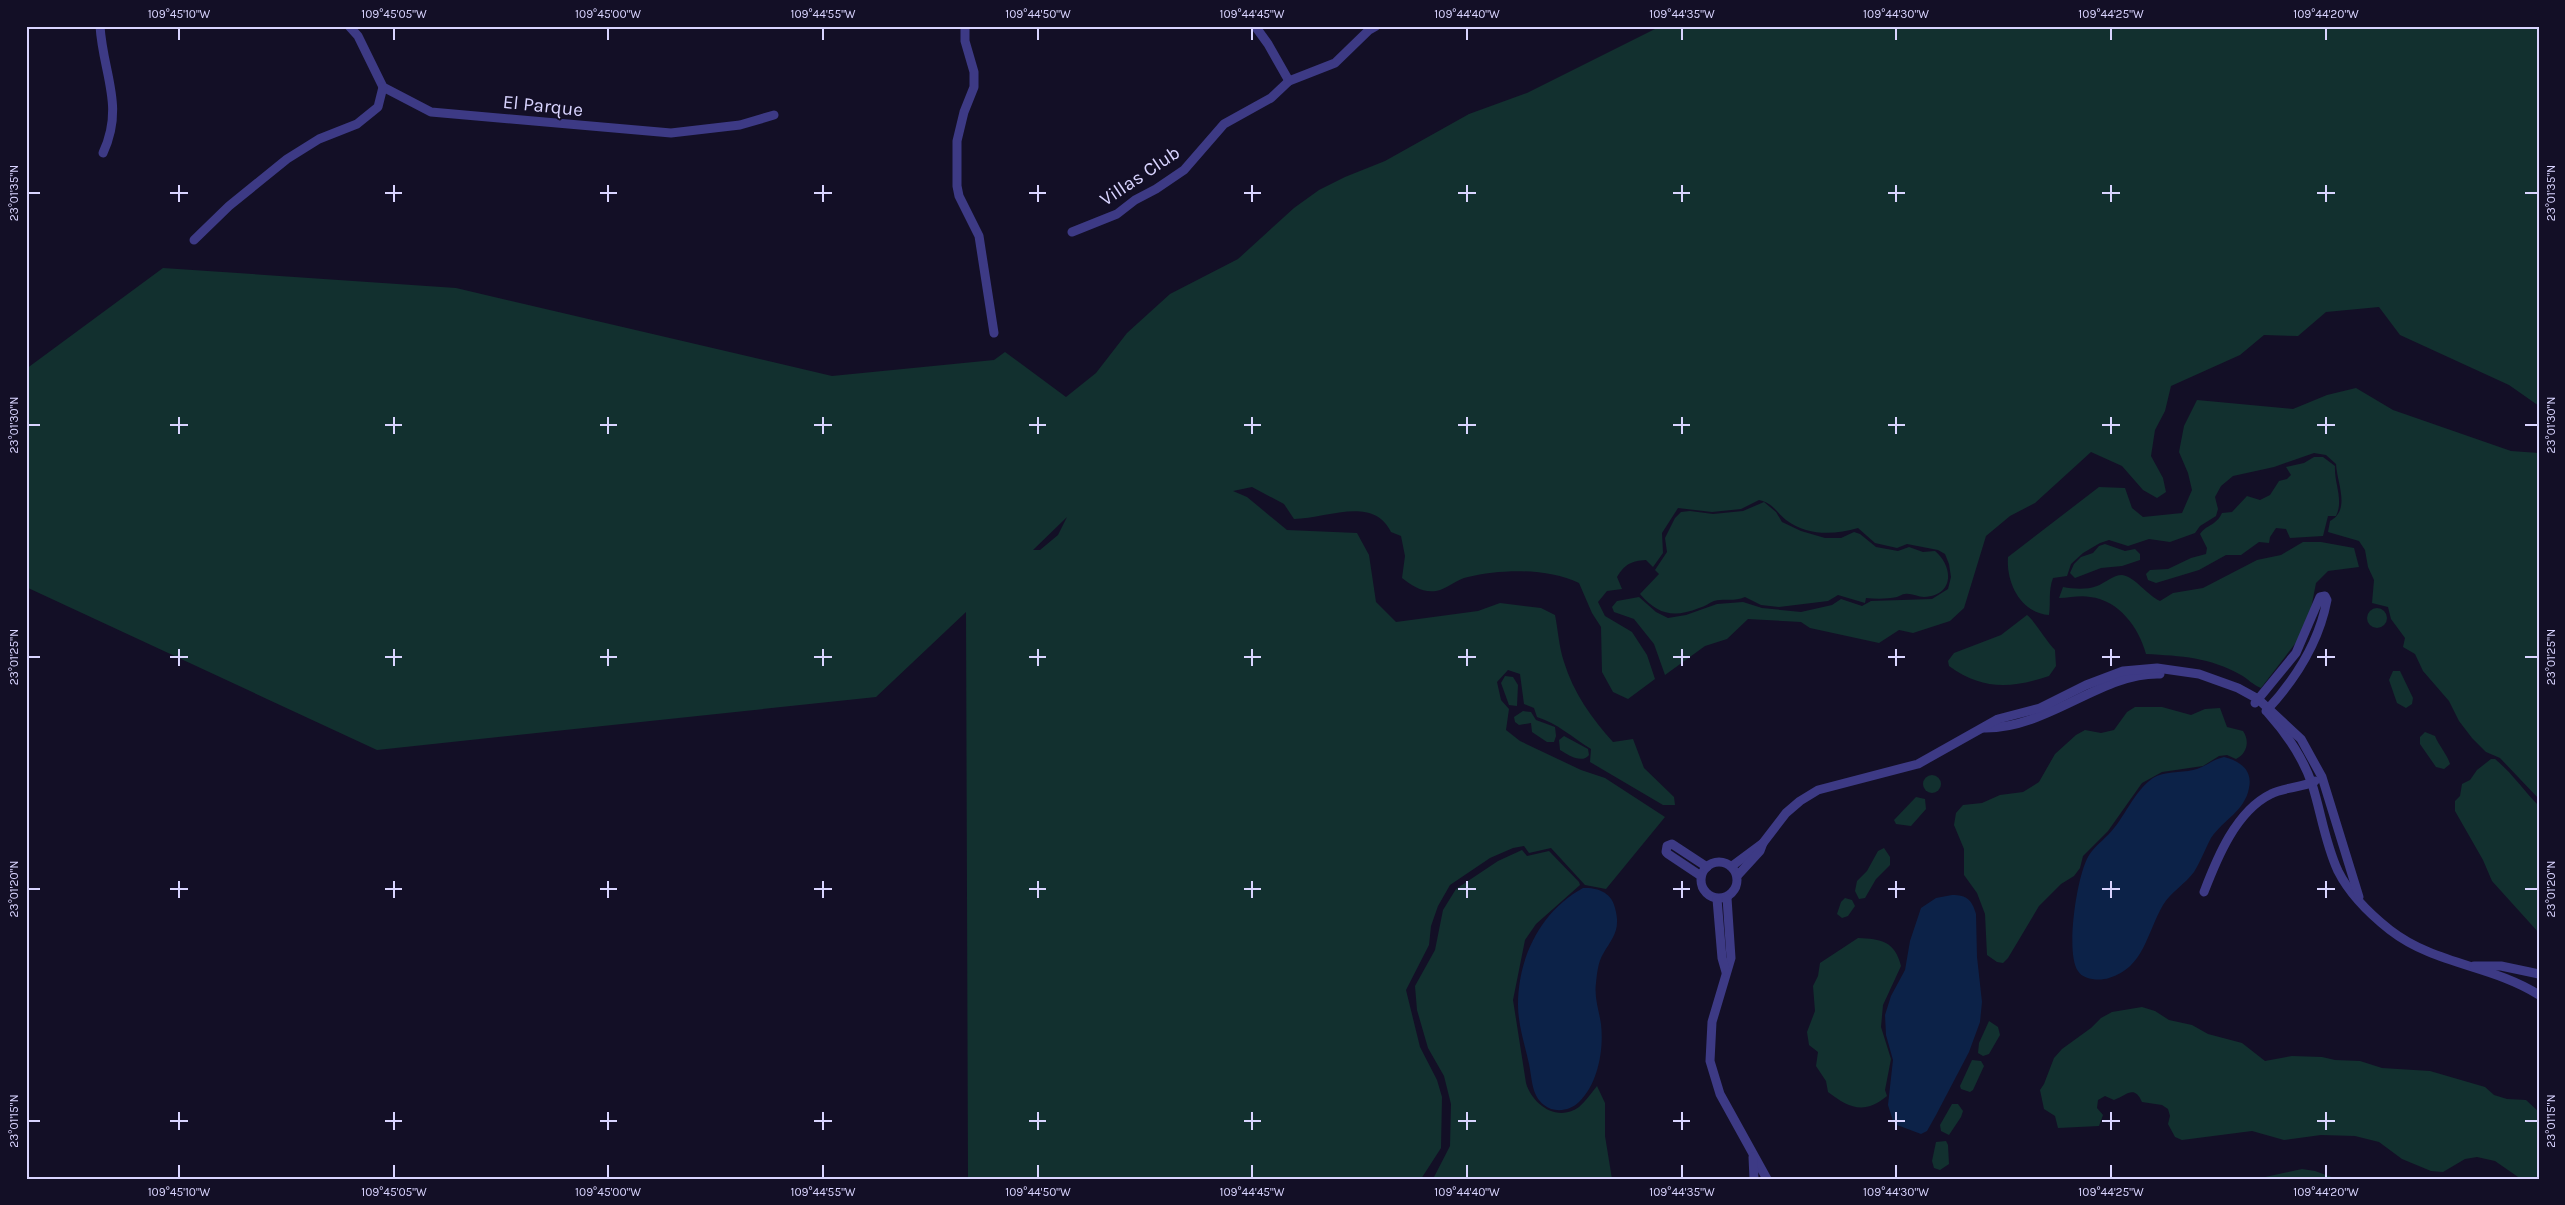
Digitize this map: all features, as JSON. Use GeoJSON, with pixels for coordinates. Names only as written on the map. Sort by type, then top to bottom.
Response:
{"type":"FeatureCollection","features":[{"type":"Feature","properties":{"kind":"street"},"geometry":{"type":"LineString","coordinates":[[100,26],[113,103],[112,134],[103,153]]}},
{"type":"Feature","properties":{"kind":"street"},"geometry":{"type":"LineString","coordinates":[[194,240],[229,206],[287,159],[319,139],[357,124],[378,107],[383,87],[358,36],[349,26]]}},
{"type":"Feature","properties":{"kind":"street"},"geometry":{"type":"LineString","coordinates":[[965,26],[965,41],[974,72],[974,87],[964,112],[957,141],[957,186],[959,196],[979,236],[994,333]]}},
{"type":"Feature","properties":{"kind":"street"},"geometry":{"type":"LineString","coordinates":[[1255,26],[1268,44],[1289,81]]}},
{"type":"Feature","properties":{"kind":"street","name":"Villas Club"},"geometry":{"type":"LineString","coordinates":[[1072,232],[1117,214],[1184,170],[1224,124],[1271,98],[1289,81],[1335,63],[1369,30],[1376,26]]}},
{"type":"Feature","properties":{"kind":"street","name":"El Parque"},"geometry":{"type":"LineString","coordinates":[[383,87],[432,112],[625,130],[671,133],[698,131],[740,125],[774,115]]}},
{"type":"Feature","properties":{"kind":"street"},"geometry":{"type":"LineString","coordinates":[[2256,701],[2300,656],[2318,635],[2327,600],[2325,596],[2320,597],[2300,656],[2290,682],[2268,710]]}},
{"type":"Feature","properties":{"kind":"street"},"geometry":{"type":"LineString","coordinates":[[1707,867],[1672,844],[1666,846],[1668,854],[1701,876],[1705,892],[1717,899],[1727,898],[1735,890],[1738,875],[1756,856],[1763,843],[1786,813],[1808,795],[1828,786],[1884,775],[1918,764],[1984,728],[1996,728],[2044,716],[2113,684],[2150,674],[2185,676],[2212,681],[2236,691],[2256,701],[2301,739],[2322,777],[2358,897]]}},
{"type":"Feature","properties":{"kind":"street"},"geometry":{"type":"LineString","coordinates":[[2268,710],[2292,744],[2311,783],[2327,840],[2338,870],[2349,889],[2376,918],[2406,941],[2439,958],[2471,966],[2539,995]]}},
{"type":"Feature","properties":{"kind":"street"},"geometry":{"type":"LineString","coordinates":[[2204,892],[2219,857],[2249,810],[2272,793],[2311,783],[2322,777]]}},
{"type":"Feature","properties":{"kind":"street"},"geometry":{"type":"LineString","coordinates":[[1732,866],[1763,843]]}},
{"type":"Feature","properties":{"kind":"street"},"geometry":{"type":"LineString","coordinates":[[1701,876],[1707,867],[1719,862],[1732,866],[1738,875]]}},
{"type":"Feature","properties":{"kind":"street"},"geometry":{"type":"LineString","coordinates":[[1727,898],[1731,958],[1712,1022],[1710,1061],[1720,1094],[1766,1179]]}},
{"type":"Feature","properties":{"kind":"street"},"geometry":{"type":"LineString","coordinates":[[1717,899],[1722,958],[1726,972]]}},
{"type":"Feature","properties":{"kind":"street"},"geometry":{"type":"LineString","coordinates":[[2471,966],[2501,966],[2539,974]]}},
{"type":"Feature","properties":{"kind":"street"},"geometry":{"type":"LineString","coordinates":[[1753,1156],[1754,1179]]}},
{"type":"Feature","properties":{"kind":"green space"},"geometry":{"type":"Polygon","coordinates":[[[1661,26],[2539,26],[2539,406],[2509,385],[2400,335],[2379,307],[2326,312],[2298,336],[2264,335],[2240,355],[2171,386],[2165,411],[2155,430],[2151,456],[2163,478],[2166,492],[2157,498],[2143,490],[2122,466],[2091,452],[2035,503],[2010,516],[1986,536],[1964,608],[1950,621],[1913,633],[1899,630],[1879,643],[1810,628],[1801,622],[1748,619],[1727,639],[1705,646],[1665,675],[1654,644],[1634,619],[1614,612],[1612,607],[1617,601],[1639,597],[1656,612],[1668,618],[1686,615],[1717,604],[1743,602],[1762,608],[1801,612],[1832,605],[1841,599],[1862,606],[1871,601],[1932,599],[1948,589],[1951,577],[1945,554],[1938,550],[1907,544],[1897,548],[1875,543],[1858,528],[1830,533],[1803,529],[1786,520],[1768,503],[1759,500],[1741,509],[1712,512],[1678,508],[1662,533],[1663,553],[1653,567],[1646,560],[1629,564],[1617,577],[1622,589],[1607,591],[1598,602],[1605,616],[1632,632],[1647,655],[1655,679],[1628,699],[1613,692],[1602,672],[1601,627],[1592,613],[1579,583],[1539,572],[1510,571],[1468,577],[1436,591],[1422,590],[1402,578],[1405,556],[1401,536],[1391,532],[1383,521],[1373,514],[1348,512],[1294,519],[1284,504],[1252,487],[1233,491],[1247,497],[1287,530],[1357,533],[1369,555],[1376,602],[1396,622],[1478,611],[1500,603],[1541,608],[1555,615],[1564,662],[1572,684],[1584,705],[1613,742],[1633,739],[1644,768],[1674,797],[1675,805],[1663,805],[1590,762],[1591,749],[1558,727],[1537,717],[1534,708],[1524,704],[1520,674],[1508,670],[1497,682],[1501,700],[1509,709],[1506,730],[1520,741],[1581,770],[1605,778],[1665,817],[1606,889],[1585,885],[1551,848],[1529,853],[1524,846],[1513,848],[1490,858],[1450,885],[1438,906],[1431,926],[1429,945],[1406,990],[1420,1047],[1437,1080],[1442,1097],[1441,1148],[1421,1179],[968,1179],[966,612],[876,697],[377,750],[26,587],[26,369],[163,268],[456,288],[832,376],[994,360],[1005,352],[1066,397],[1096,373],[1127,333],[1170,294],[1238,259],[1294,208],[1319,190],[1385,161],[1469,114],[1527,93],[1661,26]],[[1067,517],[1033,550],[1040,550],[1058,535],[1067,517]]]}},
{"type":"Feature","properties":{"kind":"green space"},"geometry":{"type":"Polygon","coordinates":[[[2356,388],[2393,410],[2511,451],[2539,453],[2539,799],[2500,758],[2486,752],[2472,738],[2459,721],[2449,701],[2423,671],[2415,654],[2403,647],[2405,638],[2391,619],[2388,607],[2372,603],[2374,580],[2368,567],[2365,550],[2359,541],[2328,532],[2330,521],[2340,510],[2341,496],[2336,464],[2326,455],[2314,453],[2274,467],[2233,476],[2221,486],[2215,497],[2218,509],[2216,516],[2200,526],[2195,533],[2170,542],[2149,539],[2128,546],[2109,540],[2100,543],[2083,553],[2071,564],[2067,576],[2053,578],[2049,615],[2030,609],[2017,595],[2010,577],[2008,557],[2099,487],[2125,488],[2132,508],[2143,517],[2182,513],[2192,490],[2188,473],[2179,452],[2184,426],[2197,400],[2293,409],[2327,395],[2356,388]]]}},
{"type":"Feature","properties":{"kind":"green space"},"geometry":{"type":"Polygon","coordinates":[[[2314,457],[2323,457],[2335,466],[2339,498],[2336,516],[2328,516],[2323,536],[2290,538],[2286,529],[2276,528],[2270,537],[2269,543],[2259,542],[2241,555],[2226,555],[2199,570],[2156,583],[2148,580],[2146,574],[2150,570],[2168,569],[2191,558],[2206,554],[2207,548],[2200,534],[2217,520],[2222,513],[2232,512],[2247,496],[2260,500],[2270,495],[2279,481],[2287,479],[2291,475],[2286,467],[2304,463],[2314,457]]]}},
{"type":"Feature","properties":{"kind":"green space"},"geometry":{"type":"Polygon","coordinates":[[[1764,502],[1776,512],[1782,522],[1801,531],[1825,538],[1841,538],[1854,532],[1860,534],[1876,547],[1898,551],[1909,547],[1923,552],[1935,551],[1946,565],[1948,580],[1946,586],[1941,592],[1934,595],[1924,597],[1903,594],[1889,598],[1866,598],[1865,603],[1838,595],[1828,601],[1779,607],[1761,605],[1745,597],[1714,601],[1703,607],[1674,614],[1667,613],[1653,606],[1640,594],[1659,574],[1655,570],[1667,552],[1665,538],[1675,518],[1681,512],[1690,511],[1713,514],[1743,511],[1764,502]]]}},
{"type":"Feature","properties":{"kind":"green space"},"geometry":{"type":"Polygon","coordinates":[[[2303,542],[2321,542],[2354,548],[2359,567],[2328,571],[2316,583],[2310,614],[2301,636],[2261,688],[2241,675],[2218,664],[2195,658],[2146,654],[2133,625],[2119,609],[2100,599],[2086,596],[2059,598],[2063,587],[2080,589],[2093,587],[2115,576],[2122,575],[2127,576],[2160,601],[2173,593],[2203,588],[2257,560],[2281,555],[2303,542]]]}},
{"type":"Feature","properties":{"kind":"green space"},"geometry":{"type":"Polygon","coordinates":[[[2105,544],[2125,551],[2135,549],[2140,554],[2140,560],[2122,566],[2101,568],[2075,578],[2070,573],[2074,564],[2081,557],[2093,553],[2099,546],[2105,544]]]}},
{"type":"Feature","properties":{"kind":"green space"},"geometry":{"type":"Polygon","coordinates":[[[2377,608],[2384,611],[2387,618],[2384,625],[2377,628],[2370,625],[2367,618],[2370,611],[2377,608]]]}},
{"type":"Feature","properties":{"kind":"green space"},"geometry":{"type":"Polygon","coordinates":[[[2027,615],[2055,650],[2056,666],[2049,676],[2022,683],[1997,685],[1973,680],[1949,666],[1948,661],[1954,653],[2001,635],[2027,615]]]}},
{"type":"Feature","properties":{"kind":"green space"},"geometry":{"type":"Polygon","coordinates":[[[2393,671],[2400,671],[2413,698],[2412,704],[2406,708],[2397,703],[2389,680],[2393,671]]]}},
{"type":"Feature","properties":{"kind":"green space"},"geometry":{"type":"Polygon","coordinates":[[[1505,676],[1513,677],[1518,685],[1517,706],[1509,705],[1501,683],[1505,676]]]}},
{"type":"Feature","properties":{"kind":"green space"},"geometry":{"type":"Polygon","coordinates":[[[2135,707],[2162,707],[2191,715],[2205,709],[2220,708],[2227,727],[2243,731],[2247,743],[2245,751],[2236,759],[2227,755],[2219,756],[2203,766],[2162,772],[2142,783],[2108,831],[2083,856],[2080,868],[2074,876],[2061,884],[2039,906],[2008,958],[2003,963],[1997,962],[1987,955],[1985,914],[1977,893],[1964,875],[1964,849],[1954,825],[1956,813],[1963,805],[1982,803],[2000,795],[2023,792],[2039,782],[2055,754],[2076,735],[2085,730],[2101,733],[2114,730],[2127,712],[2135,707]]]}},
{"type":"Feature","properties":{"kind":"green space"},"geometry":{"type":"Polygon","coordinates":[[[1523,711],[1531,712],[1536,720],[1555,727],[1556,736],[1554,742],[1547,742],[1532,732],[1531,723],[1519,725],[1515,722],[1514,717],[1523,711]]]}},
{"type":"Feature","properties":{"kind":"green space"},"geometry":{"type":"Polygon","coordinates":[[[2425,732],[2435,736],[2447,757],[2450,764],[2444,769],[2436,767],[2420,744],[2420,737],[2425,732]]]}},
{"type":"Feature","properties":{"kind":"green space"},"geometry":{"type":"Polygon","coordinates":[[[1564,736],[1588,749],[1589,755],[1586,758],[1579,759],[1560,750],[1559,740],[1564,736]]]}},
{"type":"Feature","properties":{"kind":"green space"},"geometry":{"type":"Polygon","coordinates":[[[2491,759],[2495,759],[2501,764],[2539,806],[2539,933],[2492,881],[2483,860],[2455,811],[2455,801],[2460,796],[2462,784],[2470,780],[2477,770],[2491,759]]]}},
{"type":"Feature","properties":{"kind":"green space"},"geometry":{"type":"Polygon","coordinates":[[[1932,775],[1938,778],[1941,784],[1938,790],[1932,793],[1926,790],[1923,784],[1926,778],[1932,775]]]}},
{"type":"Feature","properties":{"kind":"green space"},"geometry":{"type":"Polygon","coordinates":[[[1916,797],[1925,799],[1926,809],[1911,826],[1896,824],[1894,820],[1916,797]]]}},
{"type":"Feature","properties":{"kind":"green space"},"geometry":{"type":"Polygon","coordinates":[[[1884,848],[1890,857],[1890,865],[1876,879],[1865,898],[1859,899],[1855,891],[1857,881],[1867,871],[1878,851],[1884,848]]]}},
{"type":"Feature","properties":{"kind":"green space"},"geometry":{"type":"Polygon","coordinates":[[[1522,850],[1527,856],[1549,851],[1580,885],[1536,924],[1525,940],[1513,1000],[1526,1083],[1534,1098],[1546,1109],[1562,1113],[1579,1107],[1597,1086],[1605,1103],[1605,1136],[1612,1179],[1433,1179],[1450,1146],[1451,1104],[1444,1076],[1428,1048],[1417,1010],[1415,986],[1435,950],[1443,910],[1456,889],[1498,861],[1522,850]]]}},
{"type":"Feature","properties":{"kind":"green space"},"geometry":{"type":"Polygon","coordinates":[[[1845,898],[1852,900],[1855,906],[1848,916],[1842,918],[1837,914],[1841,902],[1845,898]]]}},
{"type":"Feature","properties":{"kind":"green space"},"geometry":{"type":"Polygon","coordinates":[[[1858,938],[1874,939],[1891,946],[1901,966],[1883,1005],[1881,1027],[1891,1059],[1885,1090],[1887,1096],[1871,1106],[1864,1107],[1850,1105],[1828,1092],[1826,1081],[1816,1066],[1818,1052],[1809,1045],[1807,1032],[1815,1011],[1813,986],[1818,976],[1820,963],[1858,938]]]}},
{"type":"Feature","properties":{"kind":"green space"},"geometry":{"type":"Polygon","coordinates":[[[2142,1007],[2155,1011],[2169,1020],[2192,1025],[2208,1034],[2242,1043],[2265,1061],[2292,1056],[2322,1057],[2335,1060],[2360,1061],[2382,1068],[2430,1071],[2485,1087],[2494,1095],[2507,1099],[2526,1100],[2539,1112],[2539,1179],[2521,1179],[2495,1161],[2477,1157],[2465,1159],[2443,1172],[2431,1171],[2402,1159],[2379,1142],[2355,1136],[2321,1135],[2284,1140],[2252,1131],[2182,1140],[2175,1137],[2168,1124],[2170,1116],[2168,1109],[2162,1105],[2142,1102],[2133,1092],[2114,1100],[2105,1096],[2098,1100],[2097,1108],[2103,1115],[2099,1126],[2058,1128],[2055,1116],[2044,1109],[2040,1090],[2054,1058],[2062,1049],[2091,1028],[2101,1018],[2112,1012],[2142,1007]]]}},
{"type":"Feature","properties":{"kind":"green space"},"geometry":{"type":"Polygon","coordinates":[[[1989,1021],[1998,1027],[2000,1035],[1989,1054],[1983,1056],[1978,1053],[1979,1043],[1989,1021]]]}},
{"type":"Feature","properties":{"kind":"green space"},"geometry":{"type":"Polygon","coordinates":[[[1972,1060],[1981,1061],[1984,1066],[1973,1090],[1970,1092],[1961,1089],[1960,1086],[1972,1060]]]}},
{"type":"Feature","properties":{"kind":"green space"},"geometry":{"type":"Polygon","coordinates":[[[1952,1104],[1958,1104],[1963,1111],[1949,1135],[1941,1131],[1940,1125],[1952,1104]]]}},
{"type":"Feature","properties":{"kind":"green space"},"geometry":{"type":"Polygon","coordinates":[[[1946,1141],[1949,1164],[1940,1170],[1934,1168],[1932,1161],[1936,1142],[1946,1141]]]}},
{"type":"Feature","properties":{"kind":"green space"},"geometry":{"type":"Polygon","coordinates":[[[2302,1169],[2315,1171],[2337,1179],[2256,1179],[2302,1169]]]}},
{"type":"Feature","properties":{"kind":"water"},"geometry":{"type":"Polygon","coordinates":[[[2224,757],[2240,764],[2247,771],[2250,781],[2247,796],[2243,803],[2211,838],[2194,872],[2163,905],[2143,948],[2130,966],[2121,973],[2105,979],[2092,979],[2080,974],[2074,962],[2074,914],[2080,880],[2088,857],[2114,828],[2140,790],[2153,778],[2167,773],[2197,769],[2224,757]]]}},
{"type":"Feature","properties":{"kind":"water"},"geometry":{"type":"Polygon","coordinates":[[[1583,888],[1599,890],[1608,895],[1611,898],[1617,916],[1615,933],[1601,957],[1597,976],[1596,994],[1602,1045],[1595,1076],[1586,1095],[1573,1106],[1562,1110],[1555,1110],[1540,1101],[1532,1084],[1519,1020],[1519,987],[1527,953],[1544,922],[1555,909],[1583,888]]]}},
{"type":"Feature","properties":{"kind":"water"},"geometry":{"type":"Polygon","coordinates":[[[1952,895],[1968,899],[1973,905],[1976,914],[1977,957],[1982,1002],[1980,1022],[1969,1052],[1936,1115],[1927,1131],[1921,1134],[1897,1125],[1893,1121],[1888,1105],[1893,1060],[1886,1035],[1885,1015],[1891,996],[1905,970],[1910,941],[1921,908],[1936,898],[1952,895]]]}}]}
